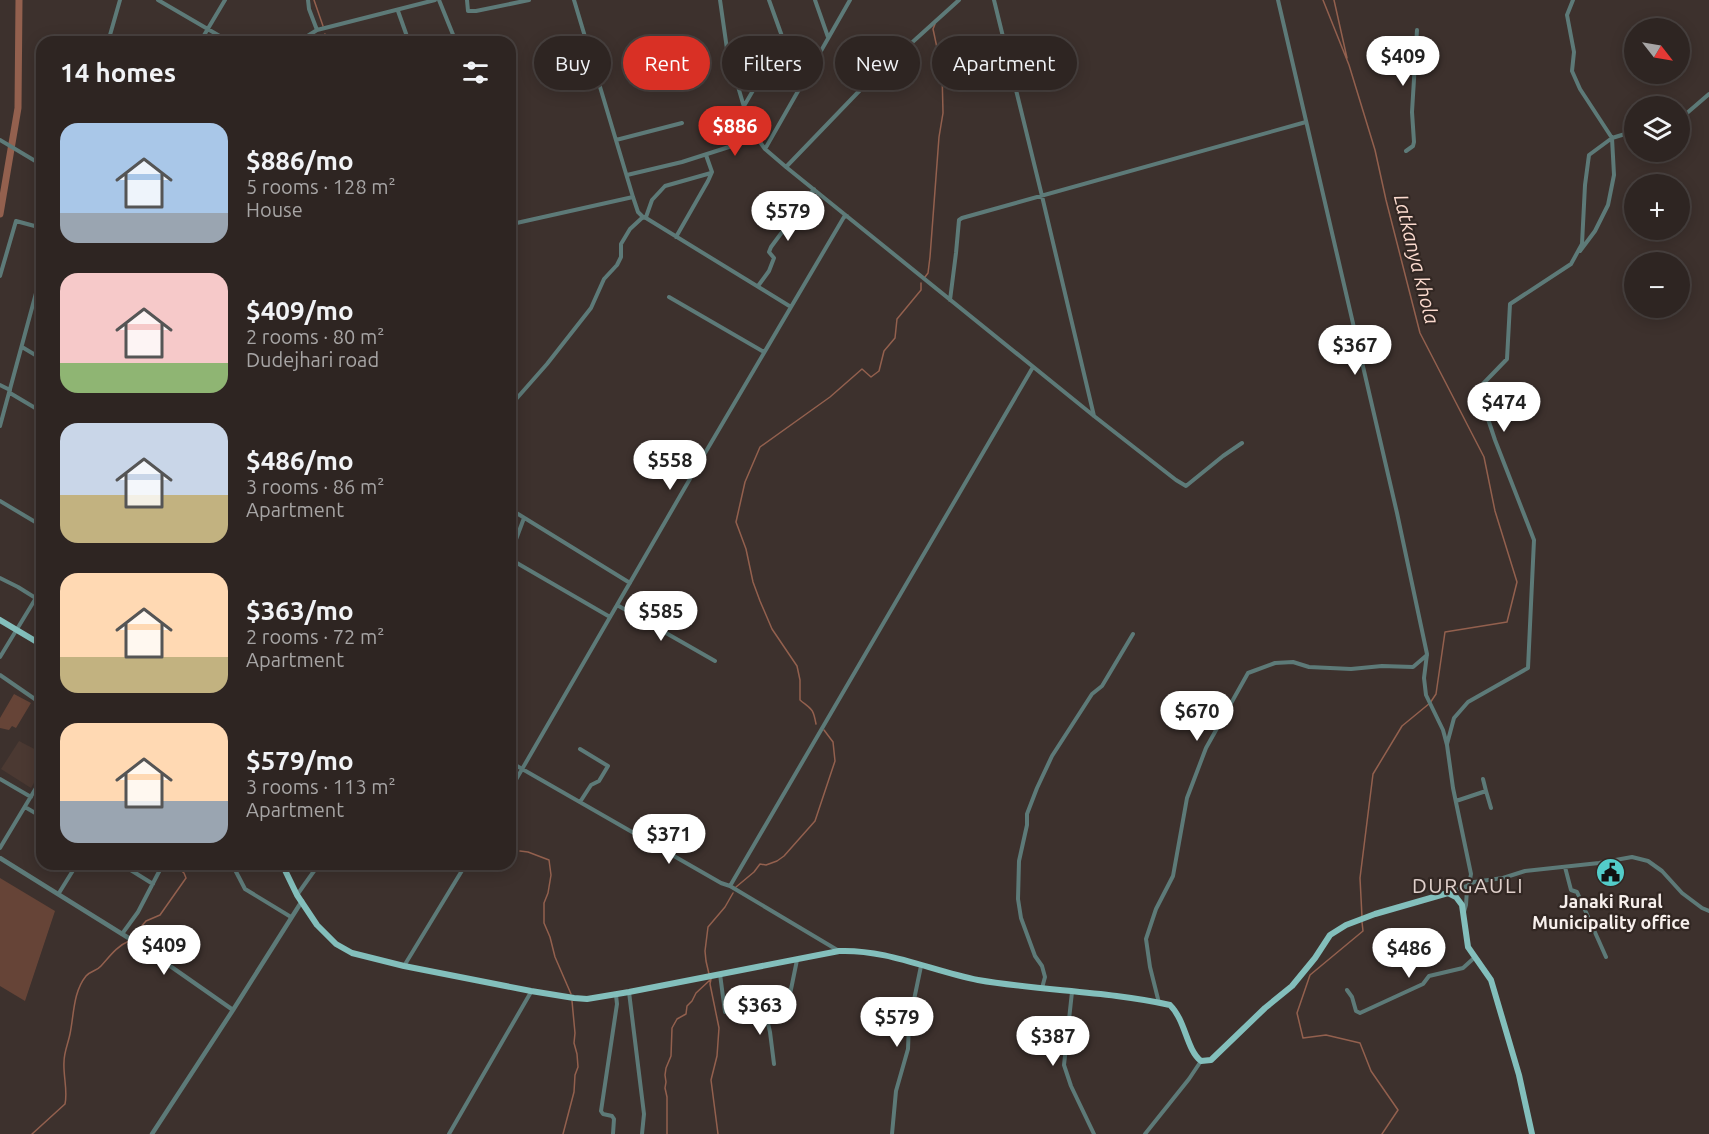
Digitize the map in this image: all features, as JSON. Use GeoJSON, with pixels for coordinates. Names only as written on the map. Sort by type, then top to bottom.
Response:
{"type":"FeatureCollection","features":[{"type":"Feature","properties":{"kind":"main road"},"geometry":{"type":"LineString","coordinates":[[0,620],[36,641]]}},
{"type":"Feature","properties":{"kind":"main road"},"geometry":{"type":"LineString","coordinates":[[285,870],[297,895],[318,925],[336,944],[352,953],[404,966],[531,992],[587,999],[838,951],[871,952],[978,980],[1170,1005],[1180,1017],[1195,1055],[1201,1061],[1211,1060],[1250,1021],[1292,986],[1330,935],[1346,925],[1375,914],[1448,893],[1462,904],[1468,947],[1491,980],[1519,1075],[1532,1134]]}},
{"type":"Feature","properties":{"kind":"street"},"geometry":{"type":"LineString","coordinates":[[110,36],[120,0]]}},
{"type":"Feature","properties":{"kind":"street"},"geometry":{"type":"LineString","coordinates":[[158,0],[221,36]]}},
{"type":"Feature","properties":{"kind":"street"},"geometry":{"type":"LineString","coordinates":[[203,36],[225,0]]}},
{"type":"Feature","properties":{"kind":"street"},"geometry":{"type":"LineString","coordinates":[[308,0],[309,9],[318,30]]}},
{"type":"Feature","properties":{"kind":"street"},"geometry":{"type":"LineString","coordinates":[[308,36],[318,30],[437,0],[453,36]]}},
{"type":"Feature","properties":{"kind":"street"},"geometry":{"type":"LineString","coordinates":[[467,0],[468,11],[529,0]]}},
{"type":"Feature","properties":{"kind":"street"},"geometry":{"type":"LineString","coordinates":[[574,0],[638,212],[644,218],[791,307]]}},
{"type":"Feature","properties":{"kind":"street"},"geometry":{"type":"LineString","coordinates":[[720,0],[728,50],[744,107],[757,138],[786,166],[1176,480],[1186,486],[1242,443]]}},
{"type":"Feature","properties":{"kind":"street"},"geometry":{"type":"LineString","coordinates":[[744,107],[783,39],[769,0]]}},
{"type":"Feature","properties":{"kind":"street"},"geometry":{"type":"LineString","coordinates":[[815,0],[829,38]]}},
{"type":"Feature","properties":{"kind":"street"},"geometry":{"type":"LineString","coordinates":[[765,148],[850,0]]}},
{"type":"Feature","properties":{"kind":"street"},"geometry":{"type":"LineString","coordinates":[[786,166],[865,85],[959,0]]}},
{"type":"Feature","properties":{"kind":"street"},"geometry":{"type":"LineString","coordinates":[[994,0],[1094,416]]}},
{"type":"Feature","properties":{"kind":"street"},"geometry":{"type":"LineString","coordinates":[[1278,0],[1397,513],[1427,654],[1424,678],[1426,695],[1443,730],[1447,745],[1471,874],[1464,912]]}},
{"type":"Feature","properties":{"kind":"street"},"geometry":{"type":"LineString","coordinates":[[1447,745],[1454,718],[1468,702],[1528,668],[1534,540],[1478,389],[1507,359],[1510,304],[1570,264],[1595,231],[1608,205],[1614,175],[1612,138],[1580,89],[1572,71],[1574,52],[1567,15],[1573,0]]}},
{"type":"Feature","properties":{"kind":"street"},"geometry":{"type":"LineString","coordinates":[[398,11],[407,36]]}},
{"type":"Feature","properties":{"kind":"street"},"geometry":{"type":"LineString","coordinates":[[1406,151],[1413,146],[1414,142],[1412,112],[1417,30]]}},
{"type":"Feature","properties":{"kind":"street"},"geometry":{"type":"LineString","coordinates":[[1690,110],[1709,94]]}},
{"type":"Feature","properties":{"kind":"street"},"geometry":{"type":"LineString","coordinates":[[950,300],[958,220],[962,218],[1306,122]]}},
{"type":"Feature","properties":{"kind":"street"},"geometry":{"type":"LineString","coordinates":[[616,140],[682,123]]}},
{"type":"Feature","properties":{"kind":"street"},"geometry":{"type":"LineString","coordinates":[[1570,264],[1582,244],[1589,155],[1612,138],[1624,134]]}},
{"type":"Feature","properties":{"kind":"street"},"geometry":{"type":"LineString","coordinates":[[627,176],[706,155],[757,138]]}},
{"type":"Feature","properties":{"kind":"street"},"geometry":{"type":"LineString","coordinates":[[0,140],[36,161]]}},
{"type":"Feature","properties":{"kind":"street"},"geometry":{"type":"LineString","coordinates":[[676,237],[712,172],[706,155]]}},
{"type":"Feature","properties":{"kind":"street"},"geometry":{"type":"LineString","coordinates":[[516,399],[591,308],[604,279],[621,257],[621,244],[630,229],[644,218],[652,200],[665,186],[712,172]]}},
{"type":"Feature","properties":{"kind":"street"},"geometry":{"type":"LineString","coordinates":[[758,286],[769,271],[774,258],[769,252],[771,247],[814,189]]}},
{"type":"Feature","properties":{"kind":"street"},"geometry":{"type":"LineString","coordinates":[[516,223],[633,197]]}},
{"type":"Feature","properties":{"kind":"street"},"geometry":{"type":"LineString","coordinates":[[516,780],[764,352],[844,217],[848,216]]}},
{"type":"Feature","properties":{"kind":"street"},"geometry":{"type":"LineString","coordinates":[[0,276],[16,221],[36,226]]}},
{"type":"Feature","properties":{"kind":"street"},"geometry":{"type":"LineString","coordinates":[[0,426],[36,295]]}},
{"type":"Feature","properties":{"kind":"street"},"geometry":{"type":"LineString","coordinates":[[669,297],[764,352]]}},
{"type":"Feature","properties":{"kind":"street"},"geometry":{"type":"LineString","coordinates":[[22,347],[36,355]]}},
{"type":"Feature","properties":{"kind":"street"},"geometry":{"type":"LineString","coordinates":[[730,886],[1033,367]]}},
{"type":"Feature","properties":{"kind":"street"},"geometry":{"type":"LineString","coordinates":[[0,385],[36,408]]}},
{"type":"Feature","properties":{"kind":"street"},"geometry":{"type":"LineString","coordinates":[[0,501],[36,522]]}},
{"type":"Feature","properties":{"kind":"street"},"geometry":{"type":"LineString","coordinates":[[516,513],[630,583]]}},
{"type":"Feature","properties":{"kind":"street"},"geometry":{"type":"LineString","coordinates":[[516,537],[524,518]]}},
{"type":"Feature","properties":{"kind":"street"},"geometry":{"type":"LineString","coordinates":[[516,562],[610,617]]}},
{"type":"Feature","properties":{"kind":"street"},"geometry":{"type":"LineString","coordinates":[[0,578],[36,598],[0,657]]}},
{"type":"Feature","properties":{"kind":"street"},"geometry":{"type":"LineString","coordinates":[[617,604],[715,661]]}},
{"type":"Feature","properties":{"kind":"street"},"geometry":{"type":"LineString","coordinates":[[1042,989],[1045,977],[1042,966],[1035,956],[1018,899],[1019,861],[1027,825],[1027,814],[1052,756],[1092,694],[1102,686],[1133,634]]}},
{"type":"Feature","properties":{"kind":"street"},"geometry":{"type":"LineString","coordinates":[[1159,1003],[1146,939],[1156,909],[1173,876],[1187,798],[1206,748],[1248,674],[1275,663],[1293,662],[1309,667],[1351,669],[1382,666],[1413,667],[1427,654]]}},
{"type":"Feature","properties":{"kind":"street"},"geometry":{"type":"LineString","coordinates":[[0,675],[36,700]]}},
{"type":"Feature","properties":{"kind":"street"},"geometry":{"type":"LineString","coordinates":[[580,749],[608,766],[599,781],[591,785],[580,802]]}},
{"type":"Feature","properties":{"kind":"street"},"geometry":{"type":"LineString","coordinates":[[516,766],[721,883],[730,886],[838,951]]}},
{"type":"Feature","properties":{"kind":"street"},"geometry":{"type":"LineString","coordinates":[[0,779],[31,797]]}},
{"type":"Feature","properties":{"kind":"street"},"geometry":{"type":"LineString","coordinates":[[1483,779],[1491,808]]}},
{"type":"Feature","properties":{"kind":"street"},"geometry":{"type":"LineString","coordinates":[[0,848],[35,789]]}},
{"type":"Feature","properties":{"kind":"street"},"geometry":{"type":"LineString","coordinates":[[1456,801],[1486,791]]}},
{"type":"Feature","properties":{"kind":"street"},"geometry":{"type":"LineString","coordinates":[[25,807],[36,813]]}},
{"type":"Feature","properties":{"kind":"street"},"geometry":{"type":"LineString","coordinates":[[1448,893],[1474,882],[1503,878],[1519,872],[1632,857],[1648,861],[1662,871],[1682,893],[1709,911]]}},
{"type":"Feature","properties":{"kind":"street"},"geometry":{"type":"LineString","coordinates":[[0,858],[122,934],[233,1010]]}},
{"type":"Feature","properties":{"kind":"street"},"geometry":{"type":"LineString","coordinates":[[1566,867],[1571,890],[1577,892],[1606,957]]}},
{"type":"Feature","properties":{"kind":"street"},"geometry":{"type":"LineString","coordinates":[[59,893],[73,870]]}},
{"type":"Feature","properties":{"kind":"street"},"geometry":{"type":"LineString","coordinates":[[131,870],[153,884]]}},
{"type":"Feature","properties":{"kind":"street"},"geometry":{"type":"LineString","coordinates":[[122,934],[138,912],[160,870]]}},
{"type":"Feature","properties":{"kind":"street"},"geometry":{"type":"LineString","coordinates":[[235,870],[245,889],[291,917]]}},
{"type":"Feature","properties":{"kind":"street"},"geometry":{"type":"LineString","coordinates":[[297,895],[315,870]]}},
{"type":"Feature","properties":{"kind":"street"},"geometry":{"type":"LineString","coordinates":[[404,966],[462,870]]}},
{"type":"Feature","properties":{"kind":"street"},"geometry":{"type":"LineString","coordinates":[[152,1134],[302,902]]}},
{"type":"Feature","properties":{"kind":"street"},"geometry":{"type":"LineString","coordinates":[[1347,990],[1352,997],[1356,1011],[1360,1013],[1423,984],[1429,976],[1463,968],[1474,958]]}},
{"type":"Feature","properties":{"kind":"street"},"geometry":{"type":"LineString","coordinates":[[713,975],[725,1012],[789,999],[797,960]]}},
{"type":"Feature","properties":{"kind":"street"},"geometry":{"type":"LineString","coordinates":[[892,1134],[896,1091],[909,1049],[909,1024],[921,966]]}},
{"type":"Feature","properties":{"kind":"street"},"geometry":{"type":"LineString","coordinates":[[449,1134],[531,992]]}},
{"type":"Feature","properties":{"kind":"street"},"geometry":{"type":"LineString","coordinates":[[628,992],[644,1114],[642,1134]]}},
{"type":"Feature","properties":{"kind":"street"},"geometry":{"type":"LineString","coordinates":[[1072,992],[1064,1065],[1071,1086],[1094,1134]]}},
{"type":"Feature","properties":{"kind":"street"},"geometry":{"type":"LineString","coordinates":[[613,1134],[614,1119],[601,1111],[617,1004],[616,994]]}},
{"type":"Feature","properties":{"kind":"street"},"geometry":{"type":"LineString","coordinates":[[764,1005],[774,1064]]}},
{"type":"Feature","properties":{"kind":"street"},"geometry":{"type":"LineString","coordinates":[[1145,1134],[1201,1061]]}},
{"type":"Feature","properties":{"kind":"shaded area"},"geometry":{"type":"Polygon","coordinates":[[[14,694],[31,703],[16,728],[12,726],[9,730],[0,728],[0,718],[14,694]]]}},
{"type":"Feature","properties":{"kind":"shaded area"},"geometry":{"type":"Polygon","coordinates":[[[19,741],[36,750],[36,779],[31,788],[1,769],[19,741]]]}},
{"type":"Feature","properties":{"kind":"shaded area"},"geometry":{"type":"Polygon","coordinates":[[[0,878],[55,911],[25,1001],[0,986],[0,878]]]}},
{"type":"Feature","properties":{"kind":"waterway"},"geometry":{"type":"LineString","coordinates":[[0,214],[18,108],[19,0]]}},
{"type":"Feature","properties":{"kind":"waterway"},"geometry":{"type":"LineString","coordinates":[[314,0],[323,26]]}},
{"type":"Feature","properties":{"kind":"waterway","name":"Latkanya khola"},"geometry":{"type":"LineString","coordinates":[[1323,0],[1349,65],[1375,150],[1420,333],[1484,457],[1495,511],[1517,582],[1507,622],[1445,632],[1436,694],[1430,703],[1402,726],[1373,774],[1360,878],[1362,917]]}},
{"type":"Feature","properties":{"kind":"waterway"},"geometry":{"type":"LineString","coordinates":[[1334,0],[1347,58]]}},
{"type":"Feature","properties":{"kind":"waterway"},"geometry":{"type":"LineString","coordinates":[[925,277],[928,273],[930,257],[939,137],[943,113],[942,71],[933,29],[935,24]]}},
{"type":"Feature","properties":{"kind":"waterway"},"geometry":{"type":"LineString","coordinates":[[816,724],[811,710],[800,700],[797,666],[772,629],[753,582],[746,549],[736,522],[745,482],[760,447],[830,397],[862,369],[871,377],[879,371],[884,351],[895,338],[897,319],[921,290],[921,283]]}},
{"type":"Feature","properties":{"kind":"waterway"},"geometry":{"type":"LineString","coordinates":[[736,887],[760,864],[766,865],[784,856],[815,821],[835,761],[833,742],[824,730]]}},
{"type":"Feature","properties":{"kind":"waterway"},"geometry":{"type":"LineString","coordinates":[[520,851],[549,860],[551,875],[544,903],[544,923],[555,957],[571,994]]}},
{"type":"Feature","properties":{"kind":"waterway"},"geometry":{"type":"LineString","coordinates":[[133,936],[146,921],[160,915],[186,878],[180,870]]}},
{"type":"Feature","properties":{"kind":"waterway"},"geometry":{"type":"LineString","coordinates":[[709,974],[705,951],[708,927],[725,907],[733,893]]}},
{"type":"Feature","properties":{"kind":"waterway","name":"Latkanya khola"},"geometry":{"type":"LineString","coordinates":[[1362,922],[1363,931],[1310,975],[1297,1013],[1303,1038],[1326,1035],[1360,1043],[1371,1071],[1398,1110],[1382,1134]]}},
{"type":"Feature","properties":{"kind":"waterway"},"geometry":{"type":"LineString","coordinates":[[32,1134],[65,1104],[65,1055],[76,996],[82,982],[88,974],[99,968],[117,948],[129,941]]}},
{"type":"Feature","properties":{"kind":"waterway"},"geometry":{"type":"LineString","coordinates":[[711,979],[719,1028],[717,1056],[711,1080],[718,1134]]}},
{"type":"Feature","properties":{"kind":"waterway"},"geometry":{"type":"LineString","coordinates":[[667,1134],[665,1075],[671,1056],[672,1028],[677,1019],[686,1014],[687,1006],[696,993],[710,980]]}},
{"type":"Feature","properties":{"kind":"waterway"},"geometry":{"type":"LineString","coordinates":[[563,1134],[578,1067],[574,1043],[572,1001]]}},
{"type":"Feature","properties":{"kind":"place","name":"Janaki Rural Municipality office"},"geometry":{"type":"Point","coordinates":[1611,872]}},
{"type":"Feature","properties":{"kind":"district","name":"DURGAULI"},"geometry":{"type":"Point","coordinates":[1468,885]}}]}
